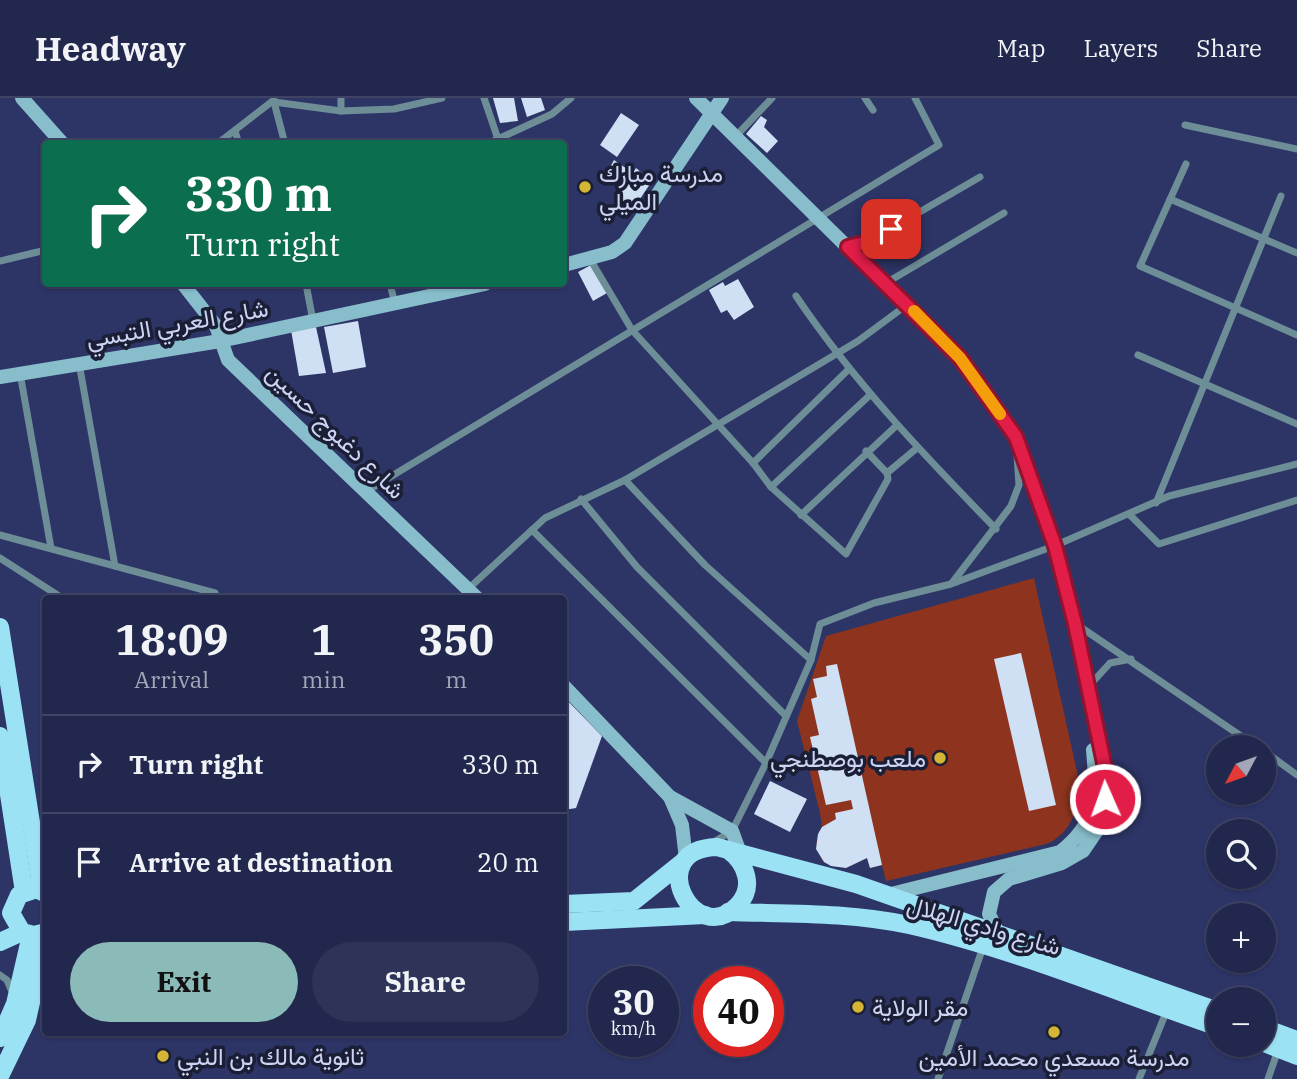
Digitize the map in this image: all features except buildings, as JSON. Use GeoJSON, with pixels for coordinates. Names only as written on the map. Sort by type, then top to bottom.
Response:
{"type":"FeatureCollection","features":[{"type":"Feature","properties":{"kind":"main road"},"geometry":{"type":"LineString","coordinates":[[0,626],[41,854],[37,892]]}},
{"type":"Feature","properties":{"kind":"main road"},"geometry":{"type":"LineString","coordinates":[[0,736],[37,892]]}},
{"type":"Feature","properties":{"kind":"main road"},"geometry":{"type":"LineString","coordinates":[[567,904],[634,901],[686,859],[706,847],[738,857],[747,876],[744,897],[728,912],[567,922]]}},
{"type":"Feature","properties":{"kind":"main road","name":"شارع وادي الهلال"},"geometry":{"type":"LineString","coordinates":[[738,857],[887,895],[1206,1008]]}},
{"type":"Feature","properties":{"kind":"main road"},"geometry":{"type":"LineString","coordinates":[[686,859],[680,869],[680,892],[685,902],[705,915]]}},
{"type":"Feature","properties":{"kind":"main road"},"geometry":{"type":"LineString","coordinates":[[36,934],[12,921],[6,909],[37,892]]}},
{"type":"Feature","properties":{"kind":"main road","name":"شارع وادي الهلال"},"geometry":{"type":"LineString","coordinates":[[728,912],[843,915],[908,925],[984,946],[1206,1023]]}},
{"type":"Feature","properties":{"kind":"main road"},"geometry":{"type":"LineString","coordinates":[[0,942],[36,934]]}},
{"type":"Feature","properties":{"kind":"main road"},"geometry":{"type":"LineString","coordinates":[[0,1038],[15,1004],[36,934]]}},
{"type":"Feature","properties":{"kind":"main road"},"geometry":{"type":"LineString","coordinates":[[0,1076],[27,1020],[36,934]]}},
{"type":"Feature","properties":{"kind":"main road"},"geometry":{"type":"LineString","coordinates":[[1276,1032],[1297,1040]]}},
{"type":"Feature","properties":{"kind":"main road"},"geometry":{"type":"LineString","coordinates":[[1276,1048],[1297,1056]]}},
{"type":"Feature","properties":{"kind":"street"},"geometry":{"type":"LineString","coordinates":[[22,98],[59,140]]}},
{"type":"Feature","properties":{"kind":"street"},"geometry":{"type":"LineString","coordinates":[[341,98],[341,111]]}},
{"type":"Feature","properties":{"kind":"street"},"geometry":{"type":"LineString","coordinates":[[393,98],[394,109]]}},
{"type":"Feature","properties":{"kind":"street"},"geometry":{"type":"LineString","coordinates":[[223,140],[274,100],[341,111],[394,109],[442,98]]}},
{"type":"Feature","properties":{"kind":"street"},"geometry":{"type":"LineString","coordinates":[[484,98],[498,139],[552,114],[571,98]]}},
{"type":"Feature","properties":{"kind":"street"},"geometry":{"type":"LineString","coordinates":[[695,98],[908,304],[960,358],[1016,437],[1055,546],[1075,624],[1105,768],[1105,799],[1100,826],[1083,851],[1062,863],[1009,879],[994,892],[989,914],[999,935]]}},
{"type":"Feature","properties":{"kind":"street"},"geometry":{"type":"LineString","coordinates":[[567,264],[612,252],[637,229],[722,98]]}},
{"type":"Feature","properties":{"kind":"street"},"geometry":{"type":"LineString","coordinates":[[735,136],[772,98]]}},
{"type":"Feature","properties":{"kind":"street"},"geometry":{"type":"LineString","coordinates":[[864,98],[873,110]]}},
{"type":"Feature","properties":{"kind":"street"},"geometry":{"type":"LineString","coordinates":[[367,491],[939,145],[915,98]]}},
{"type":"Feature","properties":{"kind":"street"},"geometry":{"type":"LineString","coordinates":[[274,100],[284,140]]}},
{"type":"Feature","properties":{"kind":"street"},"geometry":{"type":"LineString","coordinates":[[1185,125],[1297,149]]}},
{"type":"Feature","properties":{"kind":"street"},"geometry":{"type":"LineString","coordinates":[[235,131],[238,140]]}},
{"type":"Feature","properties":{"kind":"street"},"geometry":{"type":"LineString","coordinates":[[1186,164],[1140,266],[1297,335]]}},
{"type":"Feature","properties":{"kind":"street"},"geometry":{"type":"LineString","coordinates":[[848,247],[868,242],[980,177]]}},
{"type":"Feature","properties":{"kind":"street"},"geometry":{"type":"LineString","coordinates":[[1156,503],[1281,196]]}},
{"type":"Feature","properties":{"kind":"street"},"geometry":{"type":"LineString","coordinates":[[1170,200],[1297,253]]}},
{"type":"Feature","properties":{"kind":"street"},"geometry":{"type":"LineString","coordinates":[[886,283],[1004,214]]}},
{"type":"Feature","properties":{"kind":"street"},"geometry":{"type":"LineString","coordinates":[[0,261],[42,251]]}},
{"type":"Feature","properties":{"kind":"street"},"geometry":{"type":"LineString","coordinates":[[590,259],[632,330],[753,463],[771,488],[846,554],[888,479],[887,473],[866,451]]}},
{"type":"Feature","properties":{"kind":"street","name":"شارع دغبوج حسين"},"geometry":{"type":"LineString","coordinates":[[185,287],[216,326],[228,360],[472,594]]}},
{"type":"Feature","properties":{"kind":"street"},"geometry":{"type":"LineString","coordinates":[[307,287],[313,321]]}},
{"type":"Feature","properties":{"kind":"street"},"geometry":{"type":"LineString","coordinates":[[391,287],[395,305]]}},
{"type":"Feature","properties":{"kind":"street","name":"شارع العربي التبسي"},"geometry":{"type":"LineString","coordinates":[[0,377],[220,341],[395,305],[464,287]]}},
{"type":"Feature","properties":{"kind":"street"},"geometry":{"type":"LineString","coordinates":[[796,296],[835,354],[870,395],[916,448],[996,529]]}},
{"type":"Feature","properties":{"kind":"street"},"geometry":{"type":"LineString","coordinates":[[472,594],[545,517],[625,480],[835,354],[908,304]]}},
{"type":"Feature","properties":{"kind":"street"},"geometry":{"type":"LineString","coordinates":[[1138,355],[1297,424]]}},
{"type":"Feature","properties":{"kind":"street"},"geometry":{"type":"LineString","coordinates":[[79,363],[114,566]]}},
{"type":"Feature","properties":{"kind":"street"},"geometry":{"type":"LineString","coordinates":[[753,463],[849,369]]}},
{"type":"Feature","properties":{"kind":"street"},"geometry":{"type":"LineString","coordinates":[[19,372],[51,548]]}},
{"type":"Feature","properties":{"kind":"street"},"geometry":{"type":"LineString","coordinates":[[771,488],[870,395]]}},
{"type":"Feature","properties":{"kind":"street"},"geometry":{"type":"LineString","coordinates":[[801,515],[866,451],[897,426]]}},
{"type":"Feature","properties":{"kind":"street"},"geometry":{"type":"LineString","coordinates":[[951,584],[996,529],[1019,485],[1016,437]]}},
{"type":"Feature","properties":{"kind":"street"},"geometry":{"type":"LineString","coordinates":[[887,473],[916,448]]}},
{"type":"Feature","properties":{"kind":"street"},"geometry":{"type":"LineString","coordinates":[[706,847],[732,831],[766,763],[811,660],[820,624],[874,603],[951,584],[1055,546],[1169,496],[1297,464]]}},
{"type":"Feature","properties":{"kind":"street"},"geometry":{"type":"LineString","coordinates":[[625,480],[705,565],[811,660]]}},
{"type":"Feature","properties":{"kind":"street"},"geometry":{"type":"LineString","coordinates":[[581,499],[637,566],[786,716]]}},
{"type":"Feature","properties":{"kind":"street"},"geometry":{"type":"LineString","coordinates":[[1129,514],[1159,544],[1297,500]]}},
{"type":"Feature","properties":{"kind":"street"},"geometry":{"type":"LineString","coordinates":[[532,530],[766,763]]}},
{"type":"Feature","properties":{"kind":"street"},"geometry":{"type":"LineString","coordinates":[[0,535],[215,593]]}},
{"type":"Feature","properties":{"kind":"street"},"geometry":{"type":"LineString","coordinates":[[0,558],[57,595]]}},
{"type":"Feature","properties":{"kind":"street"},"geometry":{"type":"LineString","coordinates":[[1075,624],[1241,735]]}},
{"type":"Feature","properties":{"kind":"street"},"geometry":{"type":"LineString","coordinates":[[887,895],[1060,852],[1080,836],[1090,819],[1095,796],[1088,686],[1110,663],[1130,659]]}},
{"type":"Feature","properties":{"kind":"street"},"geometry":{"type":"LineString","coordinates":[[567,688],[670,797],[732,831],[738,857]]}},
{"type":"Feature","properties":{"kind":"street"},"geometry":{"type":"LineString","coordinates":[[1276,760],[1297,775]]}},
{"type":"Feature","properties":{"kind":"street"},"geometry":{"type":"LineString","coordinates":[[670,797],[682,825],[686,859]]}},
{"type":"Feature","properties":{"kind":"street"},"geometry":{"type":"LineString","coordinates":[[938,1079],[984,946]]}},
{"type":"Feature","properties":{"kind":"street"},"geometry":{"type":"LineString","coordinates":[[0,975],[12,990],[15,1004]]}},
{"type":"Feature","properties":{"kind":"street"},"geometry":{"type":"LineString","coordinates":[[1139,1079],[1167,1010]]}},
{"type":"Feature","properties":{"kind":"street"},"geometry":{"type":"LineString","coordinates":[[1268,1079],[1270,1057]]}},
{"type":"Feature","properties":{"kind":"shaded area","name":"ملعب بوصطنجي"},"geometry":{"type":"Polygon","coordinates":[[[1034,578],[1082,794],[1065,830],[1046,844],[886,881],[882,865],[870,868],[867,858],[846,868],[824,862],[817,845],[822,827],[820,813],[797,721],[826,636],[1034,578]]]}},
{"type":"Feature","properties":{"kind":"slow traffic"},"geometry":{"type":"LineString","coordinates":[[914,311],[960,358],[1000,414]]}},
{"type":"Feature","properties":{"kind":"place","name":"مدرسة مبارك الميلي"},"geometry":{"type":"Point","coordinates":[585,187]}},
{"type":"Feature","properties":{"kind":"place","name":"ملعب بوصطنجي"},"geometry":{"type":"Point","coordinates":[940,758]}},
{"type":"Feature","properties":{"kind":"place","name":"مقر الولاية"},"geometry":{"type":"Point","coordinates":[858,1007]}},
{"type":"Feature","properties":{"kind":"place","name":"مدرسة مسعدي محمد الأمين"},"geometry":{"type":"Point","coordinates":[1054,1032]}},
{"type":"Feature","properties":{"kind":"place","name":"ثانوية مالك بن النبي"},"geometry":{"type":"Point","coordinates":[163,1056]}},
{"type":"Feature","properties":{"kind":"route"},"geometry":{"type":"LineString","coordinates":[[891,229],[868,242],[848,247],[960,358],[1016,437],[1055,546],[1075,624],[1105,768],[1105,799]]}}]}
